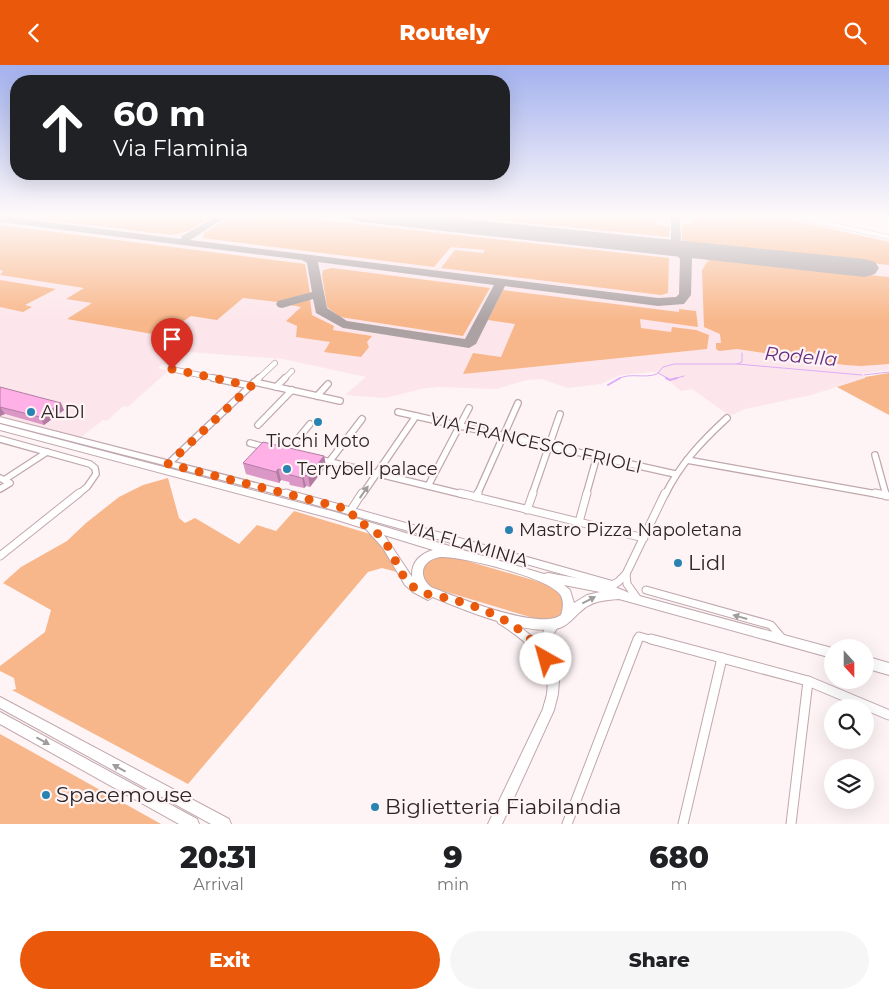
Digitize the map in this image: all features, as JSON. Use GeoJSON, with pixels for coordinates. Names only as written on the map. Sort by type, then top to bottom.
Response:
{"type":"FeatureCollection","features":[{"type":"Feature","properties":{"kind":"main road","name":"VIA FLAMINIA"},"geometry":{"type":"LineString","coordinates":[[0,427],[68,441],[360,523],[541,577],[610,587],[642,595],[824,651]]}},
{"type":"Feature","properties":{"kind":"main road","name":"VIA FLAMINIA"},"geometry":{"type":"LineString","coordinates":[[360,523],[386,542],[411,586],[428,595],[451,599]]}},
{"type":"Feature","properties":{"kind":"main road","name":"VIA FLAMINIA"},"geometry":{"type":"LineString","coordinates":[[459,554],[440,553],[429,555],[421,561],[417,570],[417,579],[423,587],[451,599],[535,625],[554,625],[565,619],[590,598],[599,595],[610,587]]}},
{"type":"Feature","properties":{"kind":"main road","name":"VIA FLAMINIA"},"geometry":{"type":"LineString","coordinates":[[541,577],[559,586],[567,595],[569,604],[565,619]]}},
{"type":"Feature","properties":{"kind":"main road"},"geometry":{"type":"LineString","coordinates":[[487,611],[525,634],[539,646],[553,679],[552,699],[494,824]]}},
{"type":"Feature","properties":{"kind":"main road"},"geometry":{"type":"LineString","coordinates":[[546,659],[544,643],[547,634],[554,625]]}},
{"type":"Feature","properties":{"kind":"main road"},"geometry":{"type":"LineString","coordinates":[[874,665],[889,669]]}},
{"type":"Feature","properties":{"kind":"main road"},"geometry":{"type":"LineString","coordinates":[[0,702],[224,824]]}},
{"type":"Feature","properties":{"kind":"main road"},"geometry":{"type":"LineString","coordinates":[[0,718],[192,824]]}},
{"type":"Feature","properties":{"kind":"street"},"geometry":{"type":"LineString","coordinates":[[168,464],[275,363]]}},
{"type":"Feature","properties":{"kind":"street"},"geometry":{"type":"LineString","coordinates":[[171,369],[292,390],[340,401]]}},
{"type":"Feature","properties":{"kind":"street"},"geometry":{"type":"LineString","coordinates":[[276,387],[292,371]]}},
{"type":"Feature","properties":{"kind":"street"},"geometry":{"type":"LineString","coordinates":[[317,396],[328,384]]}},
{"type":"Feature","properties":{"kind":"street"},"geometry":{"type":"LineString","coordinates":[[258,425],[292,390]]}},
{"type":"Feature","properties":{"kind":"street"},"geometry":{"type":"LineString","coordinates":[[476,497],[518,403]]}},
{"type":"Feature","properties":{"kind":"street"},"geometry":{"type":"LineString","coordinates":[[428,486],[469,408]]}},
{"type":"Feature","properties":{"kind":"street","name":"VIA FRANCESCO FRIOLI"},"geometry":{"type":"LineString","coordinates":[[398,412],[675,474]]}},
{"type":"Feature","properties":{"kind":"street"},"geometry":{"type":"LineString","coordinates":[[527,510],[560,415]]}},
{"type":"Feature","properties":{"kind":"street"},"geometry":{"type":"LineString","coordinates":[[360,523],[351,510],[416,416]]}},
{"type":"Feature","properties":{"kind":"street"},"geometry":{"type":"LineString","coordinates":[[610,587],[626,574],[675,474],[703,440],[727,418]]}},
{"type":"Feature","properties":{"kind":"street"},"geometry":{"type":"LineString","coordinates":[[329,462],[362,419]]}},
{"type":"Feature","properties":{"kind":"street","name":"VIA FLAMINIA"},"geometry":{"type":"LineString","coordinates":[[0,420],[68,441],[89,442],[96,446],[351,510],[610,587]]}},
{"type":"Feature","properties":{"kind":"street"},"geometry":{"type":"LineString","coordinates":[[287,452],[310,424]]}},
{"type":"Feature","properties":{"kind":"street"},"geometry":{"type":"LineString","coordinates":[[0,439],[90,464],[95,468],[96,474],[86,487],[0,556]]}},
{"type":"Feature","properties":{"kind":"street"},"geometry":{"type":"LineString","coordinates":[[250,443],[268,447]]}},
{"type":"Feature","properties":{"kind":"street"},"geometry":{"type":"LineString","coordinates":[[277,450],[295,454]]}},
{"type":"Feature","properties":{"kind":"street"},"geometry":{"type":"LineString","coordinates":[[2,479],[47,452]]}},
{"type":"Feature","properties":{"kind":"street"},"geometry":{"type":"LineString","coordinates":[[687,460],[887,496],[875,455]]}},
{"type":"Feature","properties":{"kind":"street"},"geometry":{"type":"LineString","coordinates":[[579,523],[597,456]]}},
{"type":"Feature","properties":{"kind":"street"},"geometry":{"type":"LineString","coordinates":[[312,458],[644,538]]}},
{"type":"Feature","properties":{"kind":"street"},"geometry":{"type":"LineString","coordinates":[[0,489],[10,483],[2,479]]}},
{"type":"Feature","properties":{"kind":"street"},"geometry":{"type":"LineString","coordinates":[[626,574],[627,584],[642,595]]}},
{"type":"Feature","properties":{"kind":"street"},"geometry":{"type":"LineString","coordinates":[[567,824],[639,636],[808,681],[889,715]]}},
{"type":"Feature","properties":{"kind":"street"},"geometry":{"type":"LineString","coordinates":[[683,824],[722,658]]}},
{"type":"Feature","properties":{"kind":"street"},"geometry":{"type":"LineString","coordinates":[[791,824],[808,681]]}},
{"type":"Feature","properties":{"kind":"shaded area"},"geometry":{"type":"Polygon","coordinates":[[[0,250],[889,250],[889,370],[862,374],[865,378],[811,395],[745,409],[732,415],[727,414],[692,389],[681,391],[662,375],[653,372],[620,375],[601,384],[568,388],[542,379],[527,380],[496,389],[438,387],[421,389],[386,398],[345,395],[366,377],[283,359],[188,352],[174,366],[163,364],[158,368],[168,371],[128,407],[123,406],[107,421],[103,420],[80,438],[0,418],[0,250]]]}},
{"type":"Feature","properties":{"kind":"shaded area"},"geometry":{"type":"Polygon","coordinates":[[[0,250],[199,250],[305,264],[310,293],[277,302],[243,298],[217,320],[191,316],[179,324],[174,323],[158,335],[67,319],[92,303],[66,299],[84,288],[0,275],[3,271],[0,270],[0,250]]]}},
{"type":"Feature","properties":{"kind":"shaded area"},"geometry":{"type":"Polygon","coordinates":[[[302,250],[448,250],[434,267],[302,250]]]}},
{"type":"Feature","properties":{"kind":"shaded area"},"geometry":{"type":"Polygon","coordinates":[[[455,250],[483,253],[485,250],[600,250],[669,258],[668,293],[661,295],[441,268],[455,250]]]}},
{"type":"Feature","properties":{"kind":"shaded area"},"geometry":{"type":"Polygon","coordinates":[[[756,250],[889,250],[889,265],[756,250]]]}},
{"type":"Feature","properties":{"kind":"shaded area"},"geometry":{"type":"Polygon","coordinates":[[[711,259],[889,277],[889,364],[845,365],[737,349],[719,351],[716,349],[716,343],[721,343],[720,334],[704,327],[702,270],[711,259]]]}},
{"type":"Feature","properties":{"kind":"shaded area"},"geometry":{"type":"Polygon","coordinates":[[[332,268],[490,288],[463,336],[340,317],[327,307],[322,275],[323,270],[332,268]]]}},
{"type":"Feature","properties":{"kind":"shaded area"},"geometry":{"type":"Polygon","coordinates":[[[0,280],[56,289],[25,305],[32,307],[23,312],[0,307],[0,280]]]}},
{"type":"Feature","properties":{"kind":"shaded area"},"geometry":{"type":"Polygon","coordinates":[[[503,290],[679,312],[679,309],[696,311],[698,327],[640,319],[641,328],[671,332],[672,327],[696,330],[709,335],[707,349],[463,374],[473,353],[501,357],[515,324],[488,320],[503,290]]]}},
{"type":"Feature","properties":{"kind":"shaded area"},"geometry":{"type":"Polygon","coordinates":[[[310,299],[312,315],[334,326],[333,330],[372,336],[367,342],[369,347],[361,357],[324,352],[330,342],[296,337],[297,326],[286,321],[301,307],[290,305],[310,299]]]}},
{"type":"Feature","properties":{"kind":"shaded area"},"geometry":{"type":"Polygon","coordinates":[[[889,373],[889,415],[837,387],[865,377],[889,373]]]}},
{"type":"Feature","properties":{"kind":"shaded area"},"geometry":{"type":"Polygon","coordinates":[[[168,478],[179,518],[185,523],[195,518],[239,544],[257,525],[276,531],[294,511],[370,534],[383,545],[397,572],[382,568],[368,572],[188,784],[12,690],[16,689],[14,678],[0,671],[0,666],[45,632],[51,610],[3,583],[21,567],[67,541],[119,497],[143,485],[168,478]]]}},
{"type":"Feature","properties":{"kind":"shaded area"},"geometry":{"type":"Polygon","coordinates":[[[450,556],[550,585],[562,595],[564,610],[554,618],[540,620],[430,587],[423,580],[425,563],[432,558],[450,556]]]}},
{"type":"Feature","properties":{"kind":"shaded area"},"geometry":{"type":"Polygon","coordinates":[[[0,734],[161,824],[0,824],[0,734]]]}},
{"type":"Feature","properties":{"kind":"building"},"geometry":{"type":"Polygon","coordinates":[[[0,387],[61,403],[40,417],[0,407],[0,387]]]}},
{"type":"Feature","properties":{"kind":"building"},"geometry":{"type":"Polygon","coordinates":[[[263,442],[324,456],[308,476],[303,475],[302,478],[287,474],[289,472],[278,469],[276,472],[243,463],[263,442]]]}},
{"type":"Feature","properties":{"kind":"waterway","name":"Rodella"},"geometry":{"type":"LineString","coordinates":[[737,364],[742,362],[742,353]]}},
{"type":"Feature","properties":{"kind":"waterway","name":"Rodella"},"geometry":{"type":"LineString","coordinates":[[669,379],[658,373],[663,367],[674,364],[737,364]]}},
{"type":"Feature","properties":{"kind":"waterway","name":"Rodella"},"geometry":{"type":"LineString","coordinates":[[737,364],[862,375]]}},
{"type":"Feature","properties":{"kind":"waterway","name":"Rodella"},"geometry":{"type":"LineString","coordinates":[[864,375],[889,372]]}},
{"type":"Feature","properties":{"kind":"waterway","name":"Rodella"},"geometry":{"type":"LineString","coordinates":[[619,379],[627,376],[657,374]]}},
{"type":"Feature","properties":{"kind":"waterway","name":"Rodella"},"geometry":{"type":"LineString","coordinates":[[673,379],[684,376]]}},
{"type":"Feature","properties":{"kind":"waterway","name":"Rodella"},"geometry":{"type":"LineString","coordinates":[[666,378],[670,380],[677,378]]}},
{"type":"Feature","properties":{"kind":"waterway","name":"Rodella"},"geometry":{"type":"LineString","coordinates":[[608,385],[619,379]]}},
{"type":"Feature","properties":{"kind":"taxiway"},"geometry":{"type":"LineString","coordinates":[[249,250],[658,302],[680,301],[685,295],[686,258],[677,250]]}},
{"type":"Feature","properties":{"kind":"taxiway"},"geometry":{"type":"LineString","coordinates":[[306,258],[312,262],[318,294]]}},
{"type":"Feature","properties":{"kind":"taxiway"},"geometry":{"type":"LineString","coordinates":[[318,294],[321,310],[343,324],[469,344],[500,285]]}},
{"type":"Feature","properties":{"kind":"taxiway"},"geometry":{"type":"LineString","coordinates":[[282,304],[318,294]]}},
{"type":"Feature","properties":{"kind":"runway"},"geometry":{"type":"LineString","coordinates":[[698,250],[865,268]]}},
{"type":"Feature","properties":{"kind":"place","name":"ALDI"},"geometry":{"type":"Point","coordinates":[31,412]}},
{"type":"Feature","properties":{"kind":"place","name":"Ticchi Moto"},"geometry":{"type":"Point","coordinates":[318,422]}},
{"type":"Feature","properties":{"kind":"place","name":"Terrybell palace"},"geometry":{"type":"Point","coordinates":[287,469]}},
{"type":"Feature","properties":{"kind":"place","name":"Mastro Pizza Napoletana"},"geometry":{"type":"Point","coordinates":[509,530]}},
{"type":"Feature","properties":{"kind":"place","name":"Lidl"},"geometry":{"type":"Point","coordinates":[678,563]}},
{"type":"Feature","properties":{"kind":"place","name":"Spacemouse"},"geometry":{"type":"Point","coordinates":[46,795]}},
{"type":"Feature","properties":{"kind":"place","name":"Biglietteria Fiabilandia"},"geometry":{"type":"Point","coordinates":[375,807]}},
{"type":"Feature","properties":{"kind":"route"},"geometry":{"type":"LineString","coordinates":[[172,369],[251,386],[168,464],[351,510],[355,521],[379,534],[386,542],[411,586],[428,595],[451,599],[487,611],[525,634],[539,646],[546,659]]}}]}
